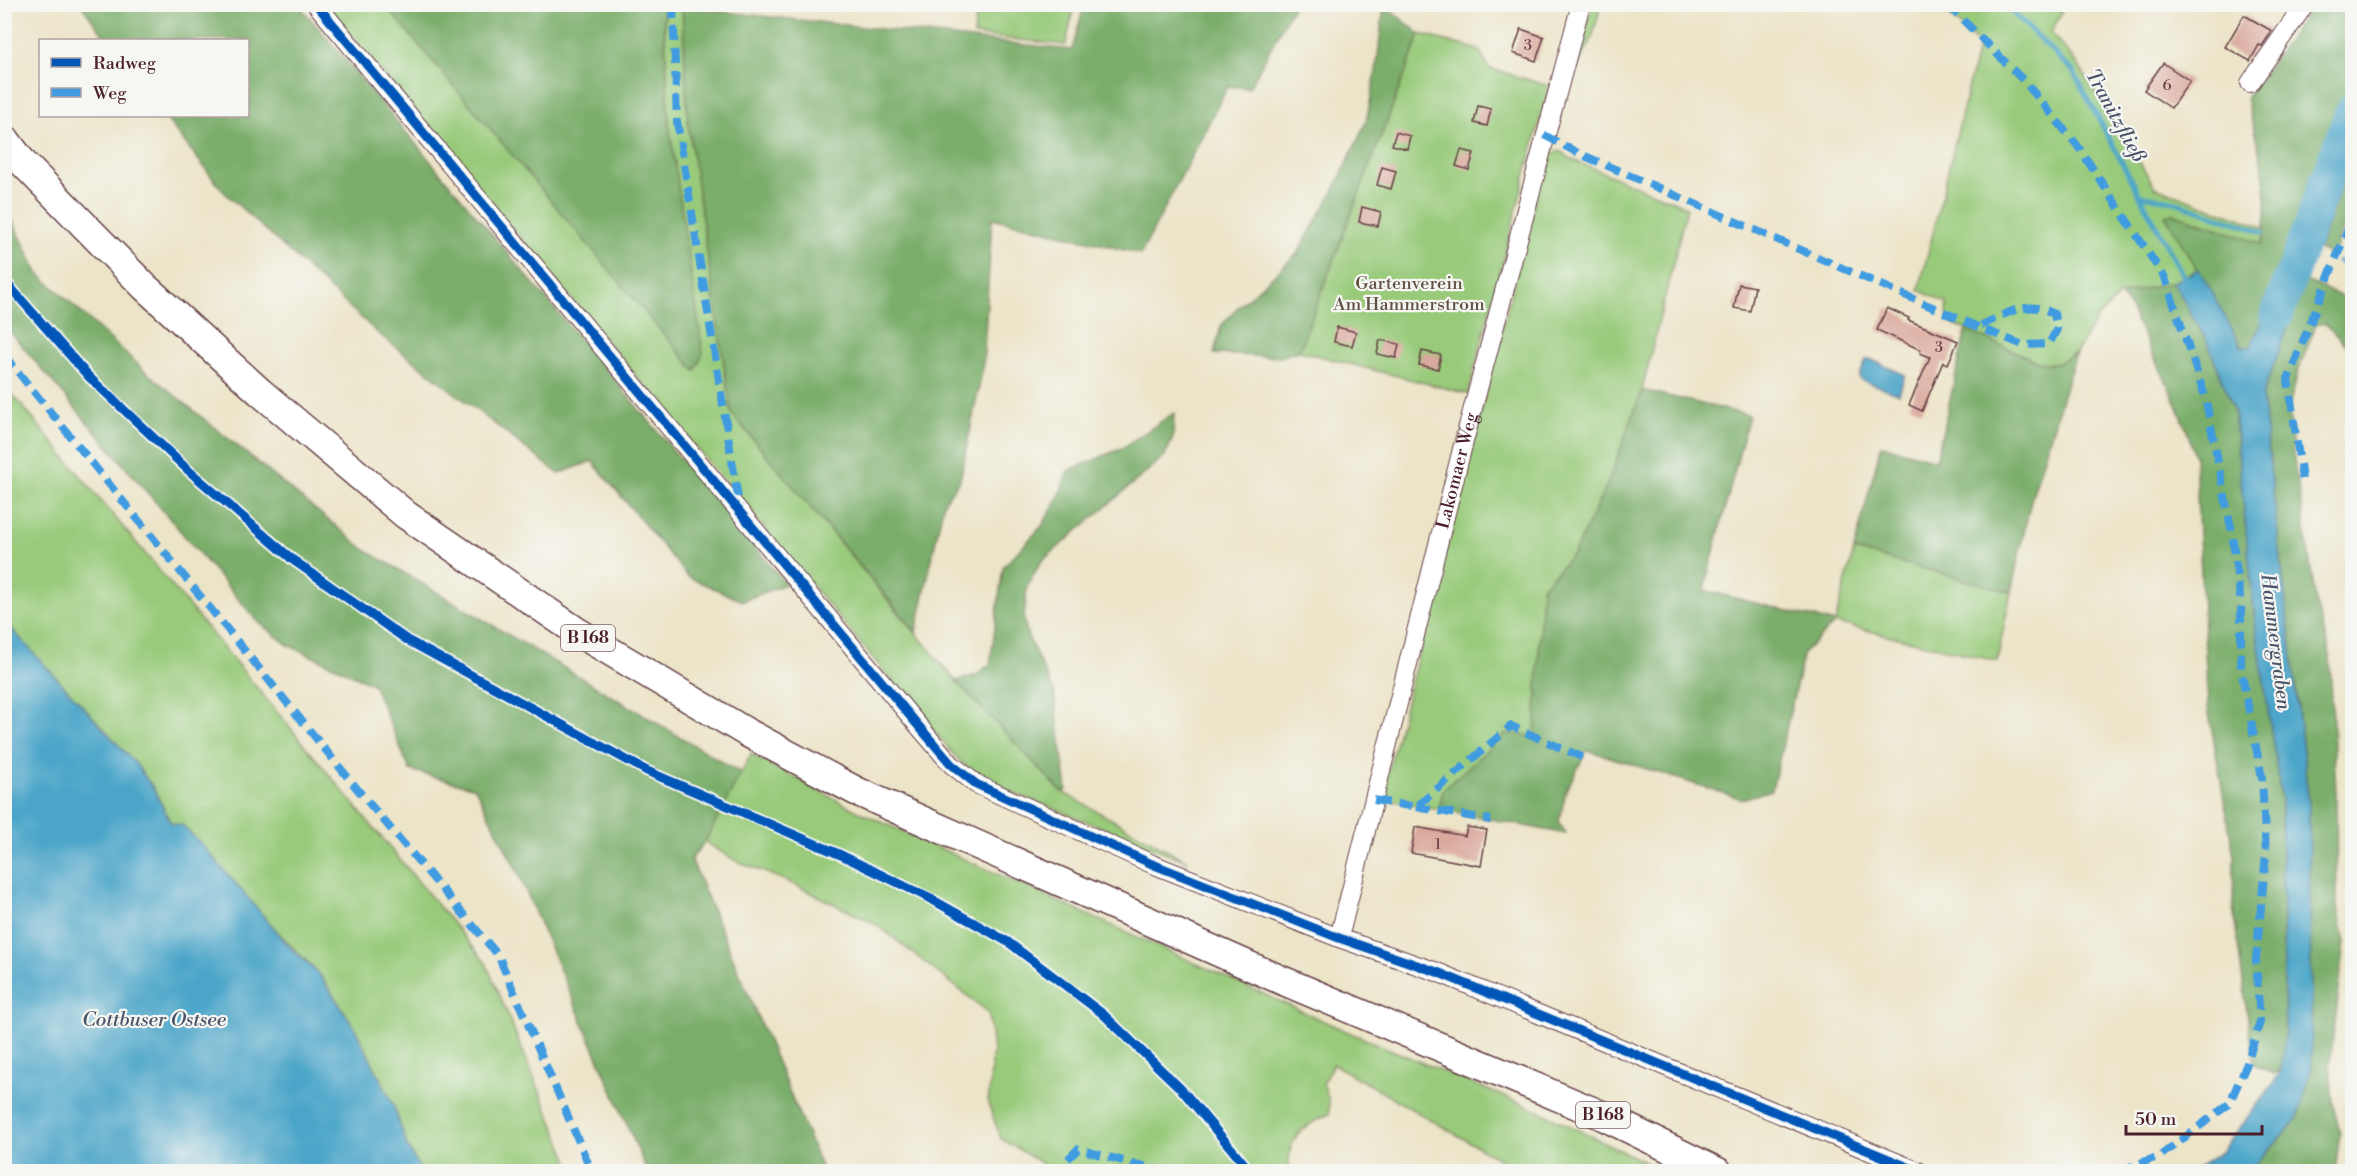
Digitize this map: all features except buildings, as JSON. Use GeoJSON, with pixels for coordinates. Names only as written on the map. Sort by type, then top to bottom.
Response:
{"type":"FeatureCollection","features":[{"type":"Feature","properties":{"kind":"main road","name":"B 168"},"geometry":{"type":"LineString","coordinates":[[4,138],[23,163],[145,287],[260,392],[406,515],[576,631],[746,732],[856,791],[1279,979],[1599,1114],[1718,1172]]}},
{"type":"Feature","properties":{"kind":"street"},"geometry":{"type":"LineString","coordinates":[[316,4],[951,764],[976,784],[1152,864],[1339,938],[1437,972],[1920,1172]]}},
{"type":"Feature","properties":{"kind":"street","name":"Lakomaer Weg"},"geometry":{"type":"LineString","coordinates":[[1339,938],[1465,437],[1581,4]]}},
{"type":"Feature","properties":{"kind":"street"},"geometry":{"type":"LineString","coordinates":[[2250,83],[2305,4]]}},
{"type":"Feature","properties":{"kind":"green space"},"geometry":{"type":"Polygon","coordinates":[[[1592,4],[1601,5],[1592,39],[1572,77],[1592,4]]]}},
{"type":"Feature","properties":{"kind":"green space"},"geometry":{"type":"Polygon","coordinates":[[[81,5],[299,5],[786,584],[742,601],[688,577],[592,461],[559,474],[380,335],[223,191],[165,117],[249,117],[249,39],[106,39],[81,5]]]}},
{"type":"Feature","properties":{"kind":"green space"},"geometry":{"type":"Polygon","coordinates":[[[325,5],[386,5],[669,123],[664,8],[682,7],[688,123],[731,413],[956,681],[1062,792],[1189,862],[981,780],[955,756],[325,5]]]}},
{"type":"Feature","properties":{"kind":"green space"},"geometry":{"type":"Polygon","coordinates":[[[385,5],[663,5],[669,123],[703,354],[695,371],[385,5]]]}},
{"type":"Feature","properties":{"kind":"green space"},"geometry":{"type":"Polygon","coordinates":[[[886,5],[964,5],[964,12],[886,5]]]}},
{"type":"Feature","properties":{"kind":"green space"},"geometry":{"type":"Polygon","coordinates":[[[977,5],[1074,5],[1066,45],[974,35],[977,5]]]}},
{"type":"Feature","properties":{"kind":"green space"},"geometry":{"type":"Polygon","coordinates":[[[1084,5],[1294,5],[1249,88],[1228,86],[1141,254],[992,218],[983,367],[960,480],[944,502],[916,632],[731,413],[688,123],[682,7],[1072,50],[1084,5]]]}},
{"type":"Feature","properties":{"kind":"green space"},"geometry":{"type":"Polygon","coordinates":[[[1384,5],[1420,34],[1299,351],[1280,357],[1214,354],[1221,326],[1236,309],[1297,254],[1334,190],[1366,122],[1376,72],[1384,5]]]}},
{"type":"Feature","properties":{"kind":"green space"},"geometry":{"type":"Polygon","coordinates":[[[1939,5],[2055,5],[2062,11],[2051,33],[2077,63],[2155,187],[2266,228],[2262,244],[2173,213],[2166,215],[2199,269],[2173,282],[2120,295],[2097,318],[2076,353],[2056,364],[2038,362],[1948,322],[1947,303],[1919,290],[1979,44],[1939,5]]]}},
{"type":"Feature","properties":{"kind":"green space"},"geometry":{"type":"Polygon","coordinates":[[[2313,5],[2352,5],[2352,86],[2304,226],[2250,347],[2242,347],[2165,215],[2172,213],[2262,244],[2266,207],[2265,189],[2260,153],[2246,98],[2313,5]]]}},
{"type":"Feature","properties":{"kind":"green space","name":"Gartenverein Am Hammerstrom"},"geometry":{"type":"Polygon","coordinates":[[[1420,34],[1479,50],[1489,68],[1549,86],[1468,394],[1299,351],[1420,34]]]}},
{"type":"Feature","properties":{"kind":"green space"},"geometry":{"type":"Polygon","coordinates":[[[1560,151],[1573,160],[1687,207],[1642,390],[1609,481],[1574,553],[1542,587],[1535,736],[1443,790],[1439,809],[1381,799],[1547,154],[1560,151]]]}},
{"type":"Feature","properties":{"kind":"green space"},"geometry":{"type":"Polygon","coordinates":[[[2352,155],[2352,206],[2333,256],[2319,249],[2352,155]]]}},
{"type":"Feature","properties":{"kind":"green space"},"geometry":{"type":"Polygon","coordinates":[[[4,203],[38,273],[145,371],[364,549],[741,773],[705,842],[691,859],[823,1171],[647,1171],[518,873],[475,788],[410,770],[373,684],[288,645],[258,622],[5,326],[4,203]]]}},
{"type":"Feature","properties":{"kind":"green space"},"geometry":{"type":"Polygon","coordinates":[[[2306,281],[2352,301],[2352,351],[2324,323],[2316,325],[2298,371],[2289,407],[2293,453],[2317,607],[2330,654],[2336,793],[2337,903],[2345,941],[2330,1063],[2333,1104],[2340,1133],[2335,1171],[2249,1172],[2298,1118],[2309,805],[2262,395],[2306,281]]]}},
{"type":"Feature","properties":{"kind":"green space"},"geometry":{"type":"Polygon","coordinates":[[[2173,282],[2208,343],[2234,410],[2255,621],[2281,798],[2285,1033],[2281,1070],[2274,1074],[2254,1064],[2233,907],[2234,856],[2208,708],[2195,457],[2174,398],[2129,306],[2120,295],[2173,282]]]}},
{"type":"Feature","properties":{"kind":"green space"},"geometry":{"type":"Polygon","coordinates":[[[1966,330],[2038,362],[2056,364],[2076,353],[2031,500],[2011,592],[1854,550],[1881,445],[1936,460],[1966,330]]]}},
{"type":"Feature","properties":{"kind":"green space"},"geometry":{"type":"Polygon","coordinates":[[[4,384],[486,963],[573,1171],[421,1171],[407,1146],[393,1104],[353,1025],[319,974],[171,823],[153,788],[136,764],[5,622],[4,384]]]}},
{"type":"Feature","properties":{"kind":"green space"},"geometry":{"type":"Polygon","coordinates":[[[1642,390],[1749,415],[1704,590],[1835,623],[1804,652],[1772,790],[1742,799],[1587,750],[1566,791],[1559,822],[1566,834],[1439,809],[1443,790],[1506,733],[1535,736],[1542,587],[1574,553],[1609,481],[1642,390]]]}},
{"type":"Feature","properties":{"kind":"green space"},"geometry":{"type":"Polygon","coordinates":[[[1174,413],[1173,438],[1165,456],[1041,562],[1027,587],[1024,619],[1028,637],[1054,692],[1067,790],[1062,792],[956,681],[977,675],[990,664],[1003,567],[1042,526],[1059,497],[1068,471],[1122,448],[1174,413]]]}},
{"type":"Feature","properties":{"kind":"green space"},"geometry":{"type":"Polygon","coordinates":[[[1854,550],[2011,592],[1997,661],[1835,623],[1854,550]]]}},
{"type":"Feature","properties":{"kind":"green space"},"geometry":{"type":"Polygon","coordinates":[[[751,754],[855,810],[1348,1032],[1539,1111],[1663,1171],[1520,1171],[1333,1064],[1323,1083],[1329,1101],[1329,1114],[1304,1129],[1293,1141],[1290,1149],[1289,1171],[1055,1171],[1001,1139],[988,1103],[993,1050],[988,1012],[877,925],[787,881],[736,861],[705,842],[751,754]]]}},
{"type":"Feature","properties":{"kind":"water"},"geometry":{"type":"Polygon","coordinates":[[[2199,269],[2242,347],[2250,347],[2284,270],[2306,281],[2262,395],[2309,805],[2312,1066],[2298,1118],[2249,1171],[2192,1171],[2221,1152],[2273,1084],[2281,1070],[2285,1033],[2281,798],[2255,621],[2234,410],[2208,343],[2173,282],[2199,269]]]}},
{"type":"Feature","properties":{"kind":"water"},"geometry":{"type":"Polygon","coordinates":[[[1870,359],[1905,375],[1899,394],[1861,380],[1859,377],[1866,360],[1870,359]]]}},
{"type":"Feature","properties":{"kind":"water","name":"Cottbuser Ostsee"},"geometry":{"type":"Polygon","coordinates":[[[5,622],[136,764],[153,788],[171,823],[182,825],[205,848],[292,949],[319,974],[353,1025],[393,1104],[407,1146],[421,1171],[5,1171],[5,622]]]}},
{"type":"Feature","properties":{"kind":"waterway","name":"Tranitzfließ"},"geometry":{"type":"LineString","coordinates":[[2004,4],[2073,71],[2186,281]]}},
{"type":"Feature","properties":{"kind":"waterway","name":"Hammergraben"},"geometry":{"type":"LineString","coordinates":[[2276,317],[2352,110]]}},
{"type":"Feature","properties":{"kind":"waterway","name":"Tranitzfließ"},"geometry":{"type":"LineString","coordinates":[[2142,196],[2166,199],[2263,232]]}},
{"type":"Feature","properties":{"kind":"waterway","name":"Tranitzfließ"},"geometry":{"type":"LineString","coordinates":[[2339,261],[2352,266]]}},
{"type":"Feature","properties":{"kind":"marked path"},"geometry":{"type":"LineString","coordinates":[[673,4],[677,121],[740,510]]}},
{"type":"Feature","properties":{"kind":"marked path"},"geometry":{"type":"LineString","coordinates":[[1947,4],[2025,82],[2077,145],[2165,278],[2205,396],[2232,533],[2241,606],[2241,669],[2262,778],[2266,854],[2256,960],[2260,1022],[2246,1066],[2229,1104],[2160,1156],[2116,1172]]}},
{"type":"Feature","properties":{"kind":"marked path"},"geometry":{"type":"LineString","coordinates":[[1544,135],[1578,153],[1978,327],[2023,345],[2049,344],[2057,329],[2054,314],[2044,309],[2034,308],[2006,313],[1978,327]]}},
{"type":"Feature","properties":{"kind":"marked path"},"geometry":{"type":"LineString","coordinates":[[2302,479],[2288,379],[2352,218]]}},
{"type":"Feature","properties":{"kind":"marked path"},"geometry":{"type":"LineString","coordinates":[[4,355],[363,796],[498,955],[592,1172]]}},
{"type":"Feature","properties":{"kind":"marked path"},"geometry":{"type":"LineString","coordinates":[[1374,800],[1416,807],[1511,726],[1586,759]]}},
{"type":"Feature","properties":{"kind":"marked path"},"geometry":{"type":"LineString","coordinates":[[1416,807],[1491,820]]}},
{"type":"Feature","properties":{"kind":"marked path"},"geometry":{"type":"LineString","coordinates":[[1068,1159],[1078,1149],[1166,1172]]}},
{"type":"Feature","properties":{"kind":"cycle path"},"geometry":{"type":"LineString","coordinates":[[316,4],[916,723],[951,764],[976,784],[1152,864],[1339,938],[1437,972],[1920,1172]]}},
{"type":"Feature","properties":{"kind":"cycle path"},"geometry":{"type":"LineString","coordinates":[[4,280],[89,377],[188,470],[293,560],[407,640],[647,771],[841,855],[931,899],[1008,942],[1103,1014],[1182,1090],[1251,1172]]}}]}
